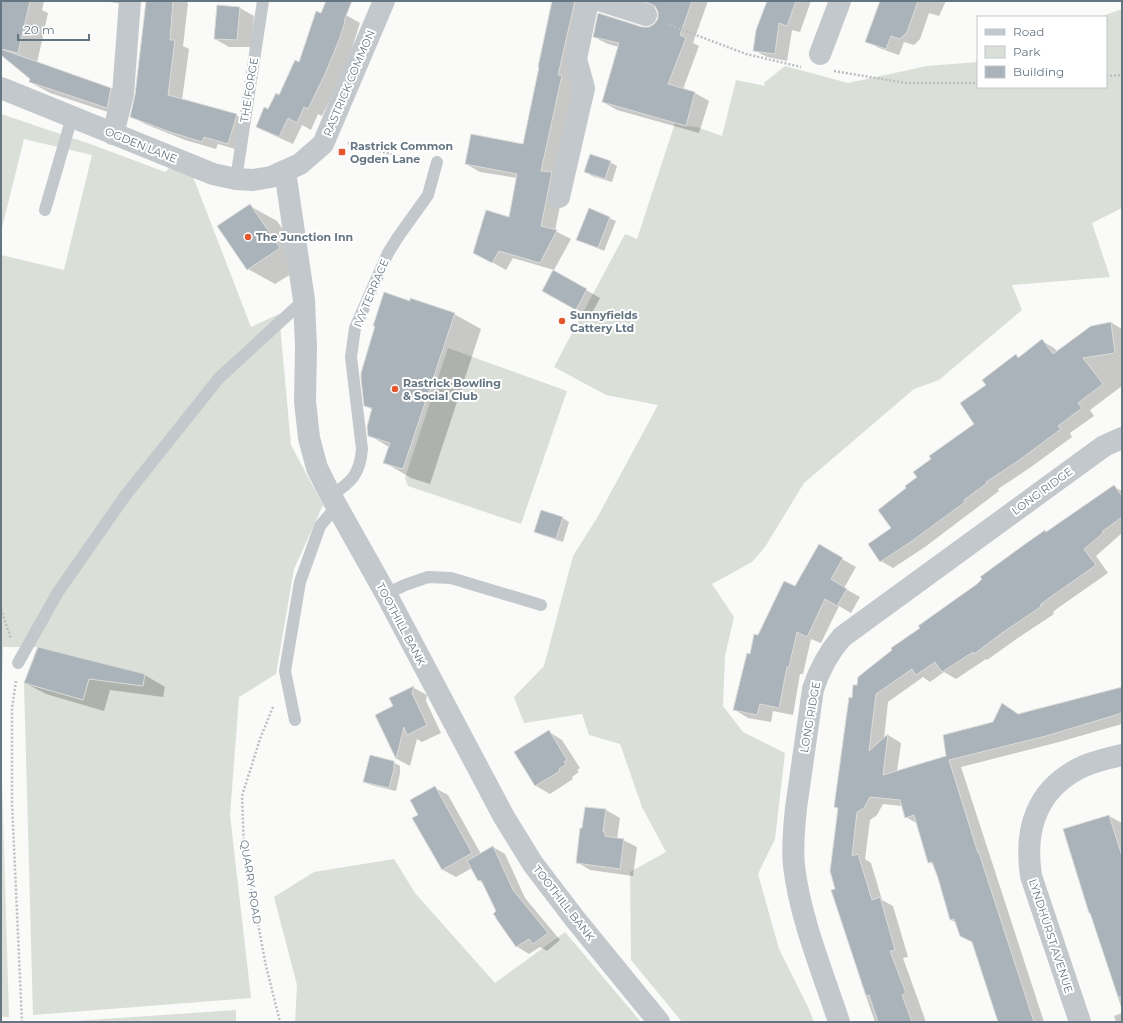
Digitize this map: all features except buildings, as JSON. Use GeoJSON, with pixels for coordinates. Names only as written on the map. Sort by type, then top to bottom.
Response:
{"type":"FeatureCollection","features":[{"type":"Feature","properties":{"kind":"street"},"geometry":{"type":"LineString","coordinates":[[113,134],[122,94],[130,1]]}},
{"type":"Feature","properties":{"kind":"street","name":"RASTRICK COMMON"},"geometry":{"type":"LineString","coordinates":[[285,171],[300,164],[323,144],[384,1]]}},
{"type":"Feature","properties":{"kind":"street"},"geometry":{"type":"LineString","coordinates":[[559,197],[584,88],[576,59],[588,1]]}},
{"type":"Feature","properties":{"kind":"street"},"geometry":{"type":"LineString","coordinates":[[602,1],[646,16]]}},
{"type":"Feature","properties":{"kind":"street"},"geometry":{"type":"LineString","coordinates":[[820,54],[840,1]]}},
{"type":"Feature","properties":{"kind":"street","name":"OGDEN LANE"},"geometry":{"type":"LineString","coordinates":[[1,88],[213,174],[236,179],[253,180],[271,177],[285,171]]}},
{"type":"Feature","properties":{"kind":"street","name":"TOOTHILL BANK"},"geometry":{"type":"LineString","coordinates":[[285,171],[300,238],[306,346],[305,401],[309,438],[317,468],[334,502],[386,594],[504,817],[533,864],[575,919],[659,1022]]}},
{"type":"Feature","properties":{"kind":"street","name":"LONG RIDGE"},"geometry":{"type":"LineString","coordinates":[[839,1022],[807,926],[794,865],[794,827],[796,808],[814,689],[824,660],[842,636],[1104,446],[1122,438]]}},
{"type":"Feature","properties":{"kind":"street","name":"LYNDHURST AVENUE"},"geometry":{"type":"LineString","coordinates":[[1080,1022],[1031,876],[1028,859],[1030,832],[1032,822],[1041,804],[1061,781],[1084,766],[1122,755]]}},
{"type":"Feature","properties":{"kind":"lane","name":"THE FORGE"},"geometry":{"type":"LineString","coordinates":[[236,179],[263,1]]}},
{"type":"Feature","properties":{"kind":"lane"},"geometry":{"type":"LineString","coordinates":[[46,210],[72,117]]}},
{"type":"Feature","properties":{"kind":"lane","name":"IVY TERRACE"},"geometry":{"type":"LineString","coordinates":[[334,502],[354,478],[361,460],[362,449],[351,357],[355,328],[388,253],[428,195],[437,162]]}},
{"type":"Feature","properties":{"kind":"lane"},"geometry":{"type":"LineString","coordinates":[[18,663],[58,592],[125,496],[219,378],[304,300]]}},
{"type":"Feature","properties":{"kind":"lane"},"geometry":{"type":"LineString","coordinates":[[295,720],[285,671],[300,582],[320,526],[330,514],[334,502]]}},
{"type":"Feature","properties":{"kind":"lane"},"geometry":{"type":"LineString","coordinates":[[386,594],[405,585],[428,577],[451,578],[541,605]]}},
{"type":"Feature","properties":{"kind":"path"},"geometry":{"type":"LineString","coordinates":[[1107,76],[1122,74]]}},
{"type":"Feature","properties":{"kind":"path"},"geometry":{"type":"LineString","coordinates":[[350,144],[415,160]]}},
{"type":"Feature","properties":{"kind":"path"},"geometry":{"type":"LineString","coordinates":[[1,609],[4,622],[18,659],[12,708],[12,803],[22,1022]]}},
{"type":"Feature","properties":{"kind":"path","name":"QUARRY ROAD"},"geometry":{"type":"LineString","coordinates":[[280,1022],[266,966],[244,850],[242,796],[260,739],[286,675]]}},
{"type":"Feature","properties":{"kind":"path"},"geometry":{"type":"LineString","coordinates":[[198,1022],[238,1022]]}},
{"type":"Feature","properties":{"kind":"green space"},"geometry":{"type":"Polygon","coordinates":[[[1122,9],[1122,208],[1092,223],[1110,277],[1012,285],[1022,310],[939,380],[914,389],[804,483],[765,547],[752,562],[712,584],[734,617],[725,656],[723,706],[743,732],[785,753],[775,839],[758,874],[779,949],[814,1022],[682,1022],[631,960],[630,872],[666,852],[642,807],[620,744],[589,735],[582,714],[524,723],[514,697],[544,666],[573,556],[597,518],[658,405],[606,395],[554,367],[625,234],[637,239],[675,123],[697,127],[722,136],[736,80],[765,86],[764,83],[785,66],[848,83],[927,66],[977,62],[977,88],[1107,88],[1107,16],[1103,16],[1122,9]]]}},
{"type":"Feature","properties":{"kind":"green space"},"geometry":{"type":"Polygon","coordinates":[[[1,114],[93,145],[165,172],[170,167],[192,174],[251,327],[279,314],[291,445],[323,505],[294,569],[276,674],[239,697],[230,815],[251,998],[33,1015],[24,683],[37,647],[3,647],[1,716],[1,255],[64,270],[92,155],[24,139],[1,232],[1,114]]]}},
{"type":"Feature","properties":{"kind":"green space"},"geometry":{"type":"Polygon","coordinates":[[[448,348],[567,391],[521,524],[408,486],[405,478],[448,348]]]}},
{"type":"Feature","properties":{"kind":"green space"},"geometry":{"type":"Polygon","coordinates":[[[1,746],[9,1017],[1,1017],[1,746]]]}},
{"type":"Feature","properties":{"kind":"green space"},"geometry":{"type":"Polygon","coordinates":[[[394,859],[415,893],[495,983],[565,932],[641,1022],[295,1022],[297,985],[274,897],[314,872],[394,859]]]}},
{"type":"Feature","properties":{"kind":"green space"},"geometry":{"type":"Polygon","coordinates":[[[236,1010],[236,1022],[60,1022],[236,1010]]]}},
{"type":"Feature","properties":{"kind":"place","name":"Rastrick Common Ogden Lane"},"geometry":{"type":"Point","coordinates":[342,152]}},
{"type":"Feature","properties":{"kind":"place","name":"The Junction Inn"},"geometry":{"type":"Point","coordinates":[248,237]}},
{"type":"Feature","properties":{"kind":"place","name":"Sunnyfields Cattery Ltd"},"geometry":{"type":"Point","coordinates":[562,321]}},
{"type":"Feature","properties":{"kind":"place","name":"Rastrick Bowling & Social Club"},"geometry":{"type":"Point","coordinates":[395,389]}}]}
